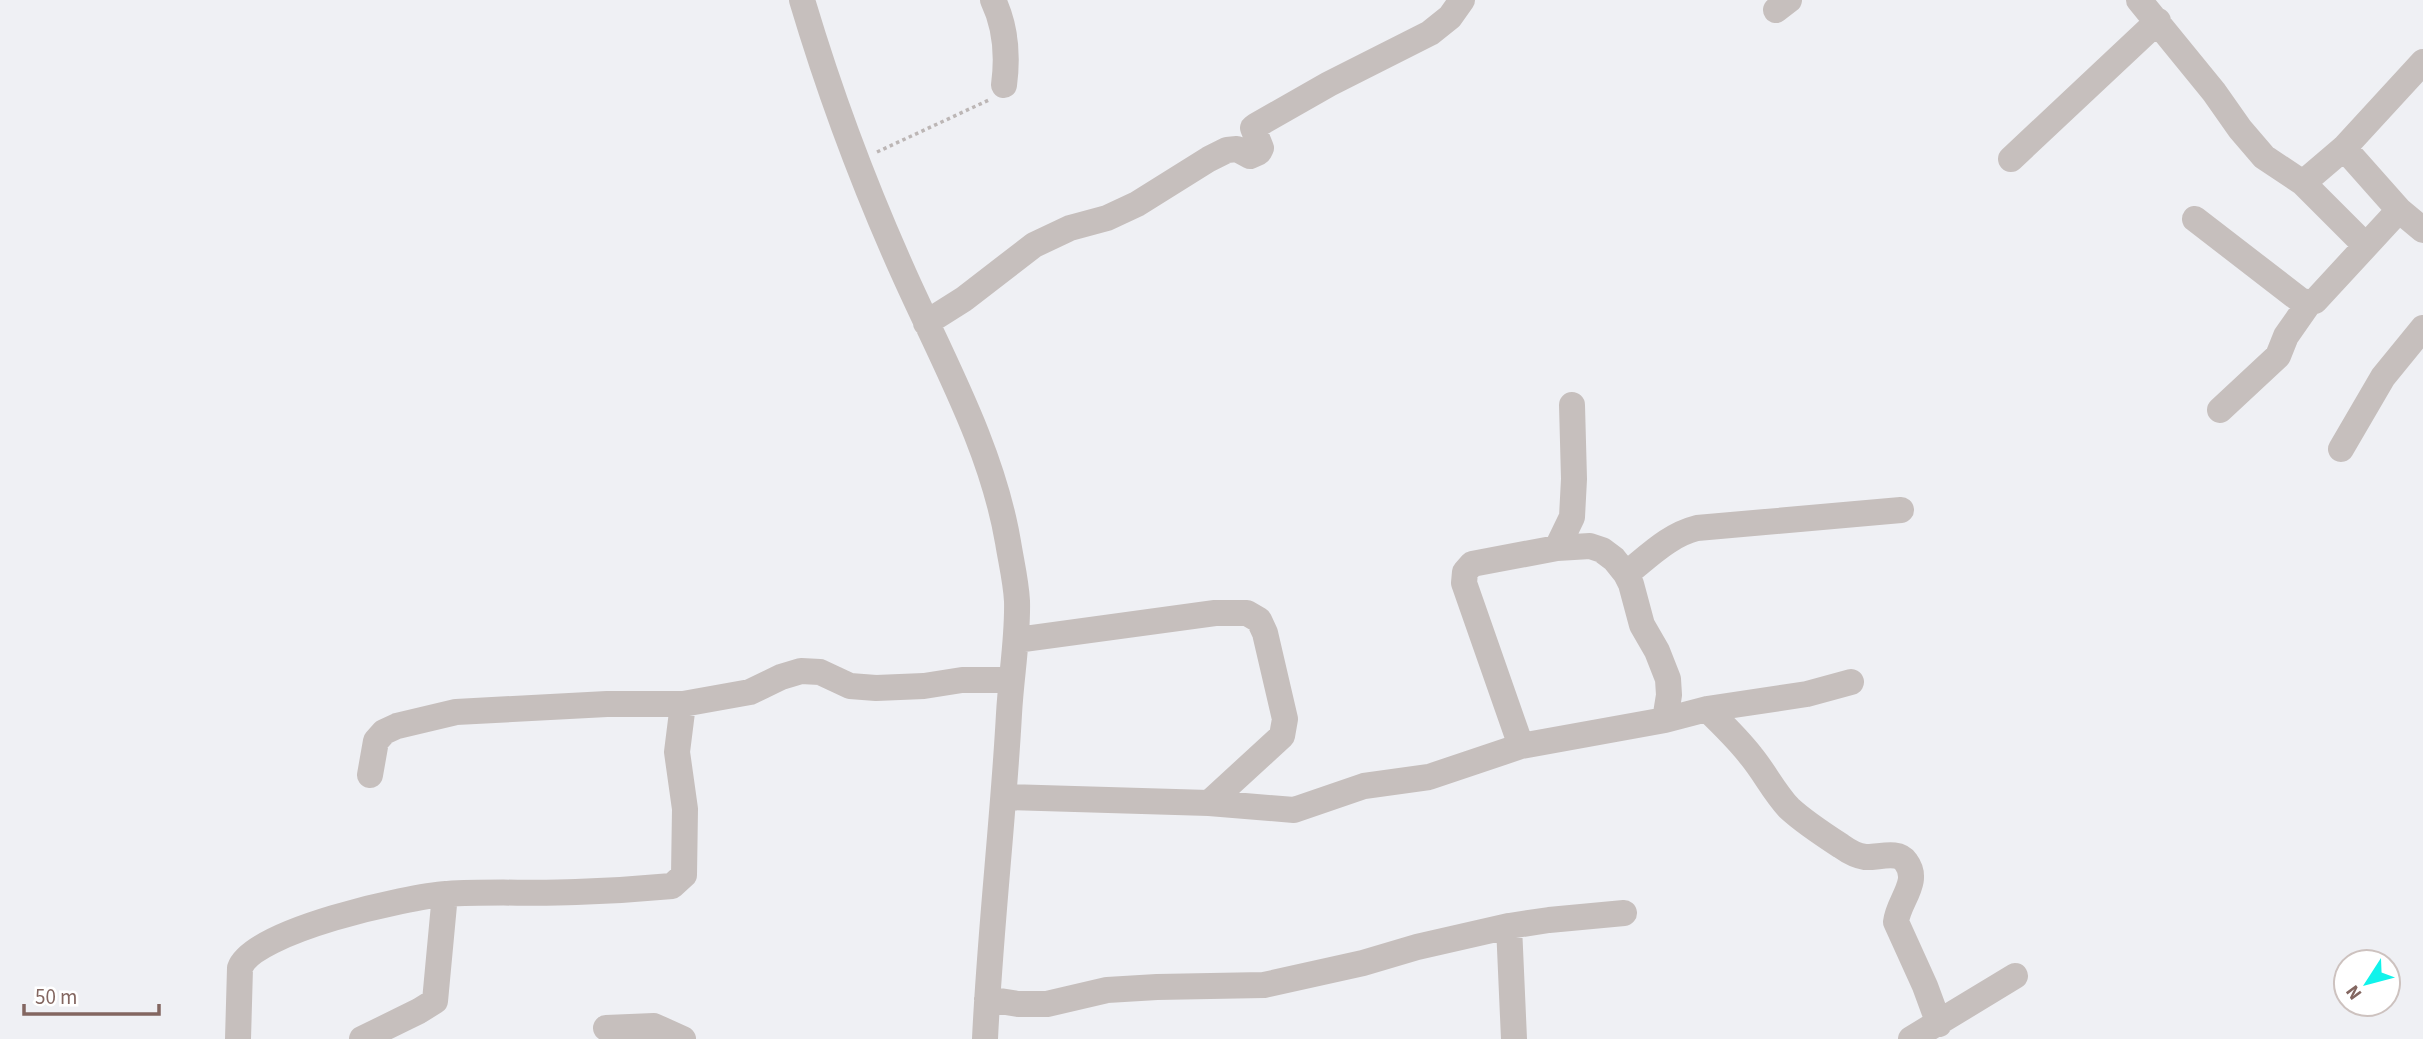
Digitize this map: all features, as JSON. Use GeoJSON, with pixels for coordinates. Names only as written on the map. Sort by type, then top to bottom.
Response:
{"type":"FeatureCollection","features":[{"type":"Feature","properties":{"kind":"street"},"geometry":{"type":"LineString","coordinates":[[802,0],[823,71],[877,215],[967,414],[995,483],[1007,539],[1017,599],[1016,640],[1010,680],[1004,797],[985,1039]]}},
{"type":"Feature","properties":{"kind":"street"},"geometry":{"type":"LineString","coordinates":[[993,0],[1005,37],[1007,62],[1004,85]]}},
{"type":"Feature","properties":{"kind":"street"},"geometry":{"type":"LineString","coordinates":[[926,323],[964,299],[1034,245],[1070,228],[1107,218],[1137,204],[1227,150],[1237,149],[1251,156],[1259,152],[1261,148],[1253,128],[1257,125],[1329,84],[1430,33],[1450,17],[1462,0]]}},
{"type":"Feature","properties":{"kind":"street"},"geometry":{"type":"LineString","coordinates":[[2139,0],[2264,158],[2303,183],[2365,245]]}},
{"type":"Feature","properties":{"kind":"street"},"geometry":{"type":"LineString","coordinates":[[2011,159],[2158,22]]}},
{"type":"Feature","properties":{"kind":"street"},"geometry":{"type":"LineString","coordinates":[[2303,183],[2344,148],[2423,62]]}},
{"type":"Feature","properties":{"kind":"street"},"geometry":{"type":"LineString","coordinates":[[2344,148],[2399,210],[2423,230]]}},
{"type":"Feature","properties":{"kind":"street"},"geometry":{"type":"LineString","coordinates":[[2220,410],[2278,356],[2286,336],[2309,303],[2315,301],[2399,210]]}},
{"type":"Feature","properties":{"kind":"street"},"geometry":{"type":"LineString","coordinates":[[2195,219],[2300,300],[2309,303]]}},
{"type":"Feature","properties":{"kind":"street"},"geometry":{"type":"LineString","coordinates":[[2341,449],[2383,377],[2423,328]]}},
{"type":"Feature","properties":{"kind":"street"},"geometry":{"type":"LineString","coordinates":[[1557,548],[1572,517],[1572,405]]}},
{"type":"Feature","properties":{"kind":"street"},"geometry":{"type":"LineString","coordinates":[[1626,574],[1668,541],[1682,532],[1697,528],[1901,510]]}},
{"type":"Feature","properties":{"kind":"street"},"geometry":{"type":"LineString","coordinates":[[1572,517],[1590,546]]}},
{"type":"Feature","properties":{"kind":"street"},"geometry":{"type":"LineString","coordinates":[[1521,746],[1464,583],[1465,572],[1472,564],[1557,548],[1590,546],[1602,550],[1614,559],[1631,584],[1642,625],[1657,651],[1668,679],[1669,695],[1665,720]]}},
{"type":"Feature","properties":{"kind":"street"},"geometry":{"type":"LineString","coordinates":[[1016,640],[1215,613],[1247,613],[1259,620],[1265,633],[1285,719],[1282,736],[1209,803]]}},
{"type":"Feature","properties":{"kind":"street"},"geometry":{"type":"LineString","coordinates":[[370,775],[376,741],[384,732],[397,726],[456,712],[607,704],[683,704],[750,692],[801,671],[820,672],[850,686],[876,688],[924,686],[962,680],[1010,680]]}},
{"type":"Feature","properties":{"kind":"street"},"geometry":{"type":"LineString","coordinates":[[1004,797],[1209,803],[1294,810],[1364,786],[1429,777],[1521,746],[1665,720],[1707,709],[1807,694],[1851,682]]}},
{"type":"Feature","properties":{"kind":"street"},"geometry":{"type":"LineString","coordinates":[[238,1039],[240,968],[243,961],[268,942],[342,914],[445,894],[576,892],[672,886],[680,881],[684,875],[686,847],[685,809],[677,752],[683,704]]}},
{"type":"Feature","properties":{"kind":"street"},"geometry":{"type":"LineString","coordinates":[[1707,709],[1753,758],[1790,808],[1811,825],[1841,846],[1863,857],[1903,858],[1912,872],[1912,879],[1896,922],[1939,1024]]}},
{"type":"Feature","properties":{"kind":"street"},"geometry":{"type":"LineString","coordinates":[[362,1039],[435,1001],[445,894]]}},
{"type":"Feature","properties":{"kind":"street"},"geometry":{"type":"LineString","coordinates":[[987,999],[1018,1004],[1047,1004],[1107,990],[1264,985],[1509,926],[1624,913]]}},
{"type":"Feature","properties":{"kind":"street"},"geometry":{"type":"LineString","coordinates":[[1509,926],[1514,1039]]}},
{"type":"Feature","properties":{"kind":"street"},"geometry":{"type":"LineString","coordinates":[[1911,1039],[2015,976]]}},
{"type":"Feature","properties":{"kind":"street"},"geometry":{"type":"LineString","coordinates":[[606,1028],[654,1026],[683,1039]]}},
{"type":"Feature","properties":{"kind":"path"},"geometry":{"type":"LineString","coordinates":[[857,162],[991,99],[1004,85]]}}]}
